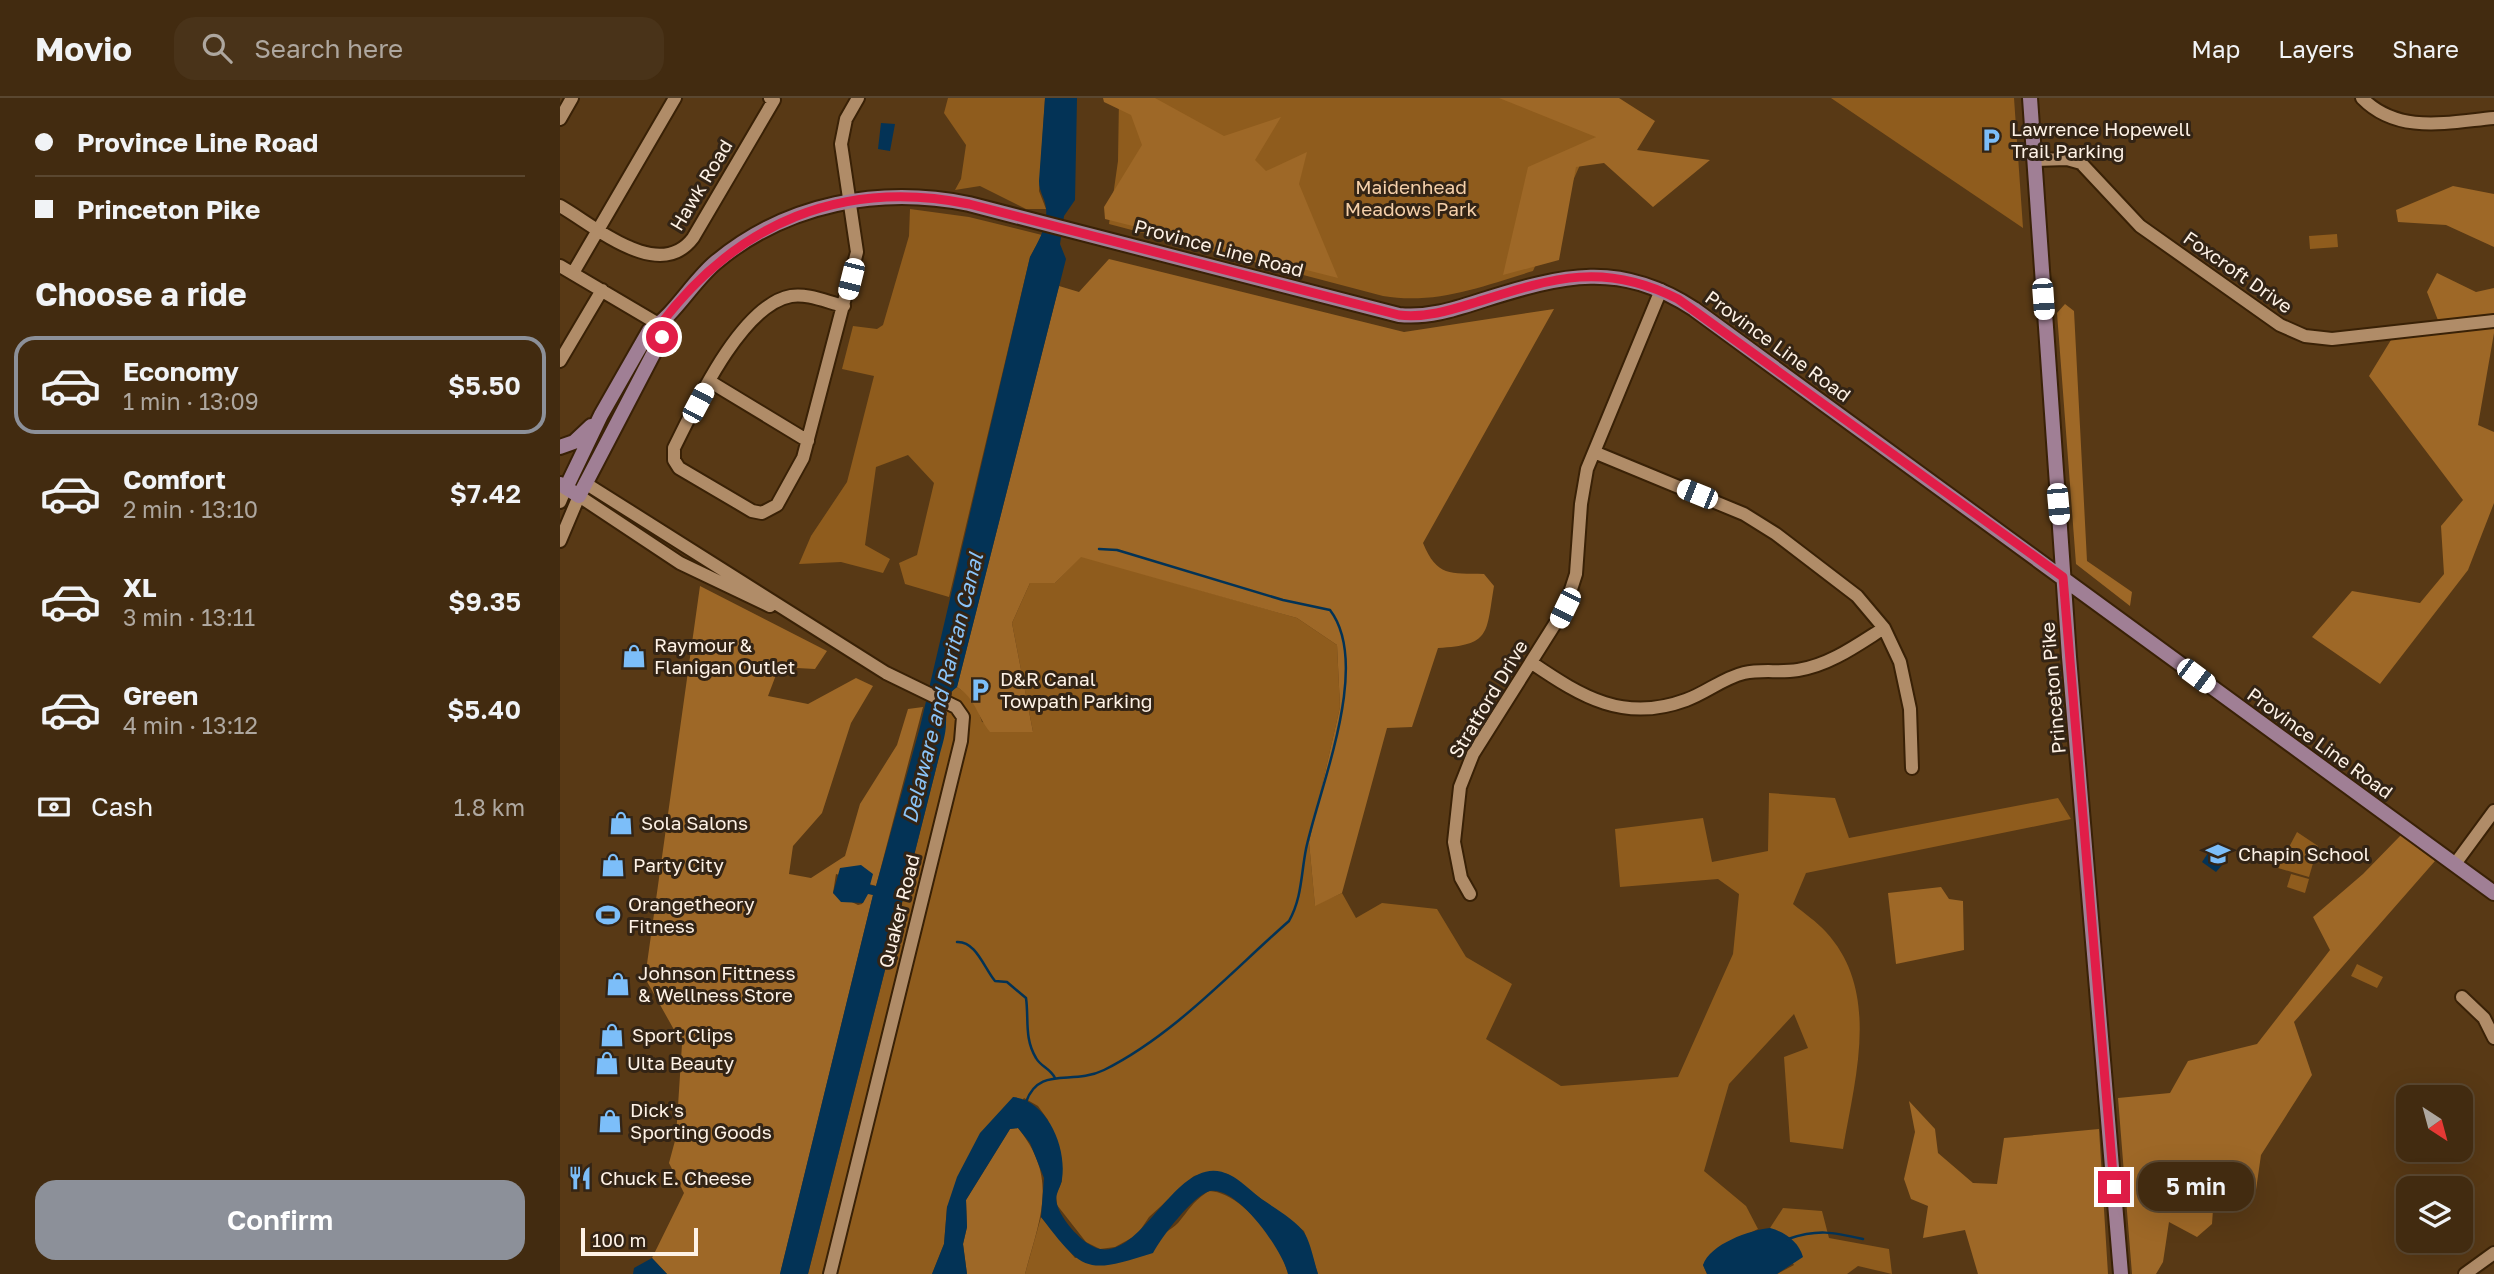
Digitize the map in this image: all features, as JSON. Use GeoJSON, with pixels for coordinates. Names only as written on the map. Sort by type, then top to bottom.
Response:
{"type":"FeatureCollection","features":[{"type":"Feature","properties":{"kind":"main road","name":"Princeton Pike"},"geometry":{"type":"LineString","coordinates":[[2030,98],[2063,577],[2121,1274]]}},
{"type":"Feature","properties":{"kind":"main road","name":"Province Line Road"},"geometry":{"type":"LineString","coordinates":[[570,482],[601,415],[649,331],[660,325],[701,276],[735,248],[780,222],[848,201],[924,197],[1069,229],[1407,316],[1445,312],[1567,276],[1623,278],[1661,290],[1694,309],[2494,893]]}},
{"type":"Feature","properties":{"kind":"main road","name":"Province Line Road"},"geometry":{"type":"LineString","coordinates":[[570,482],[662,337],[660,325]]}},
{"type":"Feature","properties":{"kind":"main road"},"geometry":{"type":"LineString","coordinates":[[560,447],[579,439],[601,415]]}},
{"type":"Feature","properties":{"kind":"street"},"geometry":{"type":"LineString","coordinates":[[560,119],[572,98]]}},
{"type":"Feature","properties":{"kind":"street"},"geometry":{"type":"LineString","coordinates":[[573,273],[675,98]]}},
{"type":"Feature","properties":{"kind":"street","name":"Hawk Road"},"geometry":{"type":"LineString","coordinates":[[560,206],[649,256],[666,257],[681,250],[693,238],[774,100],[770,98]]}},
{"type":"Feature","properties":{"kind":"street"},"geometry":{"type":"LineString","coordinates":[[844,306],[804,296],[779,300],[744,329],[709,381],[675,446],[671,461],[752,511],[772,513],[796,472],[808,441],[844,306],[857,252],[841,144],[846,119],[858,98]]}},
{"type":"Feature","properties":{"kind":"street"},"geometry":{"type":"LineString","coordinates":[[2362,98],[2388,117],[2411,123],[2494,118]]}},
{"type":"Feature","properties":{"kind":"street","name":"Foxcroft Drive"},"geometry":{"type":"LineString","coordinates":[[2035,160],[2067,159],[2081,163],[2140,226],[2280,325],[2305,336],[2332,340],[2494,321]]}},
{"type":"Feature","properties":{"kind":"street"},"geometry":{"type":"LineString","coordinates":[[560,266],[660,325]]}},
{"type":"Feature","properties":{"kind":"street"},"geometry":{"type":"LineString","coordinates":[[560,361],[602,290]]}},
{"type":"Feature","properties":{"kind":"street","name":"Stratford Drive"},"geometry":{"type":"LineString","coordinates":[[1470,894],[1461,878],[1454,842],[1460,787],[1473,754],[1557,624],[1571,591],[1578,556],[1583,488],[1594,452],[1661,290]]}},
{"type":"Feature","properties":{"kind":"street"},"geometry":{"type":"LineString","coordinates":[[709,381],[808,441]]}},
{"type":"Feature","properties":{"kind":"street"},"geometry":{"type":"LineString","coordinates":[[1594,452],[1721,504],[1763,525],[1845,585],[1884,628],[1905,676],[1910,709],[1912,768]]}},
{"type":"Feature","properties":{"kind":"street"},"geometry":{"type":"LineString","coordinates":[[560,502],[570,482]]}},
{"type":"Feature","properties":{"kind":"street"},"geometry":{"type":"LineString","coordinates":[[560,541],[570,482]]}},
{"type":"Feature","properties":{"kind":"street","name":"Quaker Road"},"geometry":{"type":"LineString","coordinates":[[570,482],[680,563],[787,612]]}},
{"type":"Feature","properties":{"kind":"street","name":"Quaker Road"},"geometry":{"type":"LineString","coordinates":[[570,482],[926,695],[950,704],[963,718],[961,741],[830,1274]]}},
{"type":"Feature","properties":{"kind":"street"},"geometry":{"type":"LineString","coordinates":[[1532,663],[1574,692],[1594,701],[1625,708],[1657,708],[1688,699],[1746,673],[1795,670],[1824,663],[1884,628]]}},
{"type":"Feature","properties":{"kind":"street"},"geometry":{"type":"LineString","coordinates":[[2455,864],[2494,811]]}},
{"type":"Feature","properties":{"kind":"street"},"geometry":{"type":"LineString","coordinates":[[2462,997],[2484,1018],[2494,1038]]}},
{"type":"Feature","properties":{"kind":"street"},"geometry":{"type":"LineString","coordinates":[[2465,1274],[2494,1253]]}},
{"type":"Feature","properties":{"kind":"green space"},"geometry":{"type":"Polygon","coordinates":[[[948,98],[1045,98],[1039,191],[1046,209],[1026,209],[980,186],[955,190],[961,179],[966,145],[944,113],[948,98]]]}},
{"type":"Feature","properties":{"kind":"green space","name":"Maidenhead Meadows Park"},"geometry":{"type":"Polygon","coordinates":[[[1119,98],[1609,98],[1597,137],[1591,140],[1533,271],[1441,296],[1403,298],[1383,296],[1109,224],[1118,161],[1119,98]]]}},
{"type":"Feature","properties":{"kind":"green space"},"geometry":{"type":"Polygon","coordinates":[[[1831,98],[2014,98],[2023,228],[1831,98]]]}},
{"type":"Feature","properties":{"kind":"green space"},"geometry":{"type":"Polygon","coordinates":[[[910,209],[969,217],[1042,235],[1030,257],[949,597],[905,584],[899,563],[917,555],[934,483],[908,455],[876,467],[865,545],[890,559],[883,573],[841,562],[799,564],[811,536],[847,482],[874,376],[842,369],[853,326],[877,329],[883,325],[909,236],[910,209]]]}},
{"type":"Feature","properties":{"kind":"green space"},"geometry":{"type":"Polygon","coordinates":[[[2337,234],[2338,247],[2310,249],[2309,236],[2337,234]]]}},
{"type":"Feature","properties":{"kind":"green space"},"geometry":{"type":"Polygon","coordinates":[[[1081,556],[1297,618],[1337,645],[1340,707],[1309,842],[1315,905],[1342,893],[1356,918],[1382,903],[1437,909],[1466,957],[1512,984],[1486,1039],[1561,1086],[1678,1077],[1733,954],[1739,894],[1718,879],[1620,887],[1615,829],[1703,818],[1712,862],[1768,851],[1769,793],[1835,798],[1849,838],[2058,798],[2071,819],[1806,873],[1793,904],[1826,932],[1843,956],[1854,981],[1859,1008],[1857,1065],[1843,1149],[1790,1142],[1784,1057],[1808,1048],[1794,1014],[1729,1084],[1704,1171],[1746,1206],[1758,1229],[1729,1243],[1703,1265],[1707,1274],[1318,1274],[1304,1231],[1228,1174],[1213,1171],[1194,1176],[1149,1217],[1137,1235],[1115,1247],[1100,1249],[1086,1242],[1057,1205],[1056,1195],[1062,1181],[1048,1120],[1038,1106],[1024,1098],[947,1207],[944,1244],[932,1274],[808,1274],[939,757],[949,693],[957,687],[967,694],[976,706],[982,722],[1033,732],[1012,623],[1030,583],[1055,583],[1081,556]]]}},
{"type":"Feature","properties":{"kind":"green space"},"geometry":{"type":"Polygon","coordinates":[[[2297,832],[2318,846],[2309,877],[2278,868],[2297,832]]]}},
{"type":"Feature","properties":{"kind":"green space"},"geometry":{"type":"Polygon","coordinates":[[[2291,874],[2309,879],[2305,893],[2287,887],[2291,874]]]}},
{"type":"Feature","properties":{"kind":"green space"},"geometry":{"type":"Polygon","coordinates":[[[2357,964],[2383,977],[2377,988],[2351,976],[2357,964]]]}},
{"type":"Feature","properties":{"kind":"green space"},"geometry":{"type":"Polygon","coordinates":[[[1209,1191],[1234,1200],[1247,1210],[1269,1235],[1288,1274],[1025,1274],[1041,1217],[1075,1258],[1159,1243],[1164,1234],[1209,1191]]]}},
{"type":"Feature","properties":{"kind":"green space"},"geometry":{"type":"Polygon","coordinates":[[[1783,1208],[1822,1211],[1829,1238],[1889,1249],[1892,1274],[1858,1266],[1847,1274],[1777,1274],[1794,1265],[1770,1228],[1783,1208]]]}},
{"type":"Feature","properties":{"kind":"shaded area"},"geometry":{"type":"Polygon","coordinates":[[[1103,98],[1155,98],[1224,136],[1281,117],[1255,160],[1266,171],[1307,152],[1299,184],[1338,278],[1105,219],[1104,207],[1142,145],[1131,115],[1104,102],[1103,98]]]}},
{"type":"Feature","properties":{"kind":"shaded area"},"geometry":{"type":"Polygon","coordinates":[[[1499,98],[1619,98],[1655,121],[1637,150],[1710,160],[1653,207],[1604,163],[1576,167],[1559,260],[1503,275],[1528,167],[1596,137],[1499,98]]]}},
{"type":"Feature","properties":{"kind":"shaded area"},"geometry":{"type":"Polygon","coordinates":[[[2453,186],[2494,194],[2494,247],[2446,225],[2398,222],[2396,210],[2453,186]]]}},
{"type":"Feature","properties":{"kind":"shaded area"},"geometry":{"type":"Polygon","coordinates":[[[1109,259],[1404,332],[1554,309],[1423,543],[1439,567],[1453,573],[1484,574],[1494,586],[1487,626],[1477,640],[1468,644],[1438,648],[1412,727],[1387,728],[1342,893],[1315,906],[1309,842],[1340,707],[1337,645],[1297,618],[1081,557],[1055,583],[1030,583],[1012,623],[1033,732],[990,732],[972,702],[957,687],[1059,286],[1079,292],[1109,259]]]}},
{"type":"Feature","properties":{"kind":"shaded area"},"geometry":{"type":"Polygon","coordinates":[[[2437,273],[2476,292],[2494,288],[2494,333],[2478,425],[2494,432],[2494,503],[2468,570],[2380,684],[2312,637],[2352,591],[2420,603],[2444,574],[2441,526],[2463,500],[2369,376],[2394,335],[2441,328],[2427,292],[2437,273]]]}},
{"type":"Feature","properties":{"kind":"shaded area"},"geometry":{"type":"Polygon","coordinates":[[[2065,304],[2074,311],[2087,561],[2132,592],[2130,606],[2076,564],[2057,313],[2065,304]]]}},
{"type":"Feature","properties":{"kind":"shaded area"},"geometry":{"type":"Polygon","coordinates":[[[700,586],[827,651],[815,669],[779,667],[768,696],[808,704],[856,678],[873,686],[851,723],[822,813],[793,846],[789,874],[811,878],[845,856],[860,804],[897,745],[908,709],[923,707],[876,886],[836,874],[833,893],[858,905],[862,904],[868,893],[873,895],[780,1274],[667,1274],[652,1258],[684,1193],[669,1163],[676,1137],[682,1044],[645,978],[700,586]]]}},
{"type":"Feature","properties":{"kind":"shaded area"},"geometry":{"type":"Polygon","coordinates":[[[2401,835],[2435,861],[2294,1022],[2312,1075],[2261,1155],[2256,1190],[2214,1195],[2212,1224],[2197,1237],[2169,1222],[2163,1262],[2156,1274],[2132,1274],[2118,1098],[2170,1093],[2188,1061],[2257,1044],[2330,950],[2313,917],[2363,874],[2401,835]]]}},
{"type":"Feature","properties":{"kind":"shaded area"},"geometry":{"type":"Polygon","coordinates":[[[1941,887],[1949,899],[1963,901],[1964,950],[1896,964],[1888,893],[1941,887]]]}},
{"type":"Feature","properties":{"kind":"shaded area"},"geometry":{"type":"Polygon","coordinates":[[[1909,1101],[1935,1129],[1938,1153],[1973,1183],[1997,1184],[2004,1138],[2099,1129],[2108,1274],[1978,1274],[1965,1230],[1923,1238],[1928,1206],[1911,1199],[1904,1179],[1915,1132],[1909,1101]]]}},
{"type":"Feature","properties":{"kind":"shaded area"},"geometry":{"type":"Polygon","coordinates":[[[1018,1128],[1031,1147],[1042,1182],[1040,1216],[1025,1274],[967,1274],[963,1244],[967,1227],[966,1200],[1010,1129],[1018,1128]]]}},
{"type":"Feature","properties":{"kind":"water","name":"Delaware and Raritan Canal"},"geometry":{"type":"Polygon","coordinates":[[[1045,98],[1077,98],[1075,200],[1064,216],[1060,244],[1066,259],[957,687],[948,699],[944,740],[808,1274],[780,1274],[873,895],[868,894],[863,903],[841,902],[833,893],[840,868],[861,865],[873,874],[870,885],[876,886],[920,727],[1030,257],[1042,234],[1045,221],[1046,208],[1039,181],[1045,98]]]}},
{"type":"Feature","properties":{"kind":"water"},"geometry":{"type":"Polygon","coordinates":[[[881,123],[895,124],[890,151],[878,149],[881,123]]]}},
{"type":"Feature","properties":{"kind":"water"},"geometry":{"type":"Polygon","coordinates":[[[2208,853],[2223,864],[2216,872],[2202,862],[2208,853]]]}},
{"type":"Feature","properties":{"kind":"water"},"geometry":{"type":"Polygon","coordinates":[[[1013,1097],[1036,1107],[1052,1127],[1058,1140],[1063,1166],[1057,1204],[1063,1217],[1087,1243],[1100,1249],[1117,1247],[1132,1237],[1194,1176],[1211,1171],[1234,1177],[1296,1224],[1307,1238],[1318,1274],[1288,1274],[1269,1236],[1246,1209],[1221,1192],[1210,1191],[1187,1208],[1153,1253],[1113,1264],[1088,1264],[1067,1249],[1041,1217],[1044,1178],[1030,1143],[1018,1128],[1010,1129],[966,1200],[967,1227],[963,1244],[967,1274],[932,1274],[944,1244],[947,1207],[957,1177],[980,1133],[1013,1097]]]}},
{"type":"Feature","properties":{"kind":"water"},"geometry":{"type":"Polygon","coordinates":[[[1770,1228],[1791,1238],[1803,1257],[1777,1274],[1707,1274],[1703,1265],[1707,1257],[1722,1245],[1742,1235],[1770,1228]]]}},
{"type":"Feature","properties":{"kind":"water"},"geometry":{"type":"Polygon","coordinates":[[[652,1258],[667,1274],[633,1274],[634,1268],[652,1258]]]}},
{"type":"Feature","properties":{"kind":"waterway"},"geometry":{"type":"LineString","coordinates":[[1026,1102],[1032,1091],[1048,1080],[1092,1074],[1130,1056],[1201,1002],[1289,921],[1299,895],[1306,849],[1339,727],[1344,694],[1346,662],[1342,634],[1330,610],[1283,600],[1117,550],[1099,549]]}},
{"type":"Feature","properties":{"kind":"waterway"},"geometry":{"type":"LineString","coordinates":[[957,942],[974,950],[995,981],[1007,982],[1026,998],[1028,1036],[1032,1051],[1055,1078]]}},
{"type":"Feature","properties":{"kind":"waterway"},"geometry":{"type":"LineString","coordinates":[[1788,1239],[1825,1233],[1863,1239]]}},
{"type":"Feature","properties":{"kind":"place","name":"Lawrence Hopewell Trail Parking"},"geometry":{"type":"Point","coordinates":[1991,140]}},
{"type":"Feature","properties":{"kind":"place","name":"Raymour & Flanigan Outlet"},"geometry":{"type":"Point","coordinates":[634,656]}},
{"type":"Feature","properties":{"kind":"place","name":"D&R Canal Towpath Parking"},"geometry":{"type":"Point","coordinates":[980,690]}},
{"type":"Feature","properties":{"kind":"place","name":"Sola Salons"},"geometry":{"type":"Point","coordinates":[621,823]}},
{"type":"Feature","properties":{"kind":"place","name":"Chapin School"},"geometry":{"type":"Point","coordinates":[2218,854]}},
{"type":"Feature","properties":{"kind":"place","name":"Party City"},"geometry":{"type":"Point","coordinates":[613,865]}},
{"type":"Feature","properties":{"kind":"place","name":"Orangetheory Fitness"},"geometry":{"type":"Point","coordinates":[608,915]}},
{"type":"Feature","properties":{"kind":"place","name":"Johnson Fittness & Wellness Store"},"geometry":{"type":"Point","coordinates":[618,984]}},
{"type":"Feature","properties":{"kind":"place","name":"Sport Clips"},"geometry":{"type":"Point","coordinates":[612,1035]}},
{"type":"Feature","properties":{"kind":"place","name":"Ulta Beauty"},"geometry":{"type":"Point","coordinates":[607,1063]}},
{"type":"Feature","properties":{"kind":"place","name":"Dick's Sporting Goods"},"geometry":{"type":"Point","coordinates":[610,1121]}},
{"type":"Feature","properties":{"kind":"place","name":"Chuck E. Cheese"},"geometry":{"type":"Point","coordinates":[580,1178]}},
{"type":"Feature","properties":{"kind":"route"},"geometry":{"type":"LineString","coordinates":[[662,337],[660,325],[701,276],[757,234],[780,222],[828,205],[857,199],[898,196],[969,204],[1399,315],[1445,312],[1567,276],[1623,278],[1659,289],[1678,299],[2063,577],[2114,1187]]}}]}
